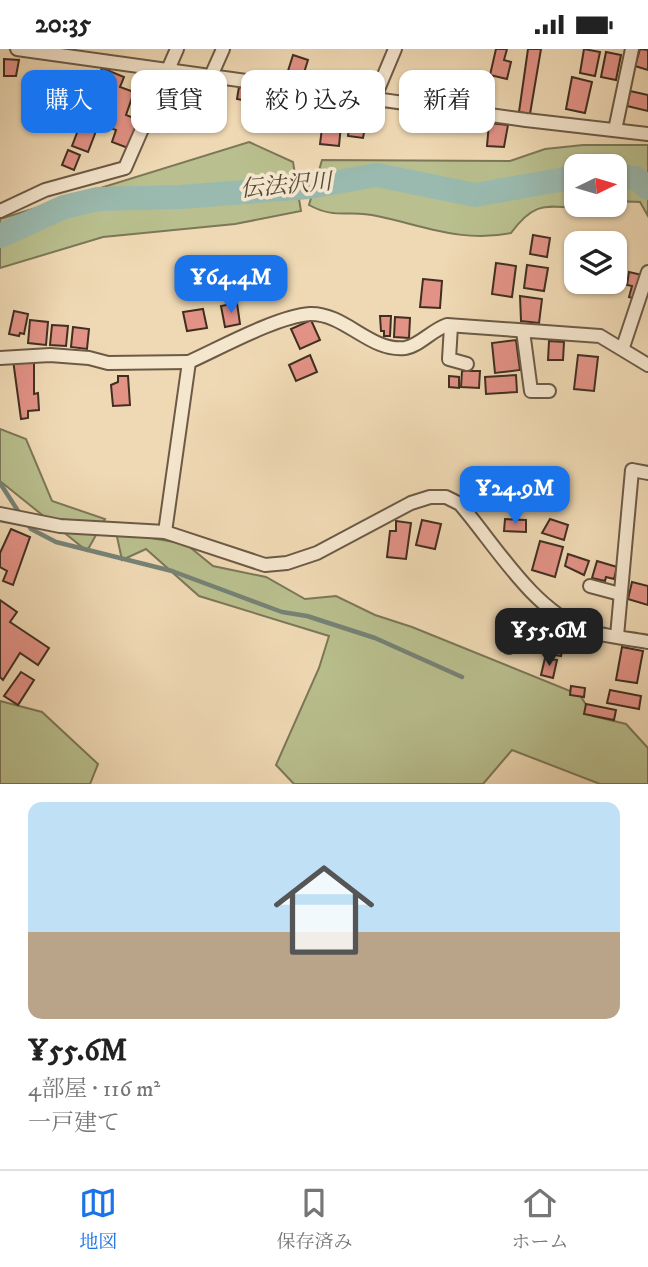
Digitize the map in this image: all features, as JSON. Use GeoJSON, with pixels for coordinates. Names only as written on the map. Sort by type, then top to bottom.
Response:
{"type":"FeatureCollection","features":[{"type":"Feature","properties":{"kind":"street"},"geometry":{"type":"LineString","coordinates":[[17,49],[168,70],[177,49]]}},
{"type":"Feature","properties":{"kind":"street"},"geometry":{"type":"LineString","coordinates":[[214,70],[223,49]]}},
{"type":"Feature","properties":{"kind":"street"},"geometry":{"type":"LineString","coordinates":[[385,73],[395,49]]}},
{"type":"Feature","properties":{"kind":"street"},"geometry":{"type":"LineString","coordinates":[[615,130],[632,49]]}},
{"type":"Feature","properties":{"kind":"street"},"geometry":{"type":"LineString","coordinates":[[385,100],[648,134]]}},
{"type":"Feature","properties":{"kind":"street"},"geometry":{"type":"LineString","coordinates":[[0,211],[45,190],[125,168],[140,133]]}},
{"type":"Feature","properties":{"kind":"street"},"geometry":{"type":"LineString","coordinates":[[623,347],[648,271]]}},
{"type":"Feature","properties":{"kind":"street"},"geometry":{"type":"LineString","coordinates":[[0,358],[63,356],[108,363],[189,362],[267,327],[308,314],[330,316],[385,346],[403,348],[415,345],[432,330],[451,326],[600,336],[623,347],[648,365]]}},
{"type":"Feature","properties":{"kind":"street"},"geometry":{"type":"LineString","coordinates":[[451,326],[449,359],[467,364]]}},
{"type":"Feature","properties":{"kind":"street"},"geometry":{"type":"LineString","coordinates":[[523,331],[531,391],[549,391]]}},
{"type":"Feature","properties":{"kind":"street"},"geometry":{"type":"LineString","coordinates":[[164,532],[189,362]]}},
{"type":"Feature","properties":{"kind":"street"},"geometry":{"type":"LineString","coordinates":[[617,636],[632,470],[648,473]]}},
{"type":"Feature","properties":{"kind":"street"},"geometry":{"type":"LineString","coordinates":[[2,514],[60,526],[164,532],[265,565],[287,563],[317,553],[411,503],[430,497],[446,497],[460,504],[537,599],[558,616],[586,630],[648,642]]}},
{"type":"Feature","properties":{"kind":"street"},"geometry":{"type":"LineString","coordinates":[[590,586],[620,594]]}},
{"type":"Feature","properties":{"kind":"street"},"geometry":{"type":"LineString","coordinates":[[509,647],[558,616]]}},
{"type":"Feature","properties":{"kind":"green space"},"geometry":{"type":"Polygon","coordinates":[[[249,142],[293,162],[301,211],[235,224],[103,237],[0,268],[0,219],[249,142]]]}},
{"type":"Feature","properties":{"kind":"green space"},"geometry":{"type":"Polygon","coordinates":[[[583,145],[648,145],[648,216],[640,202],[627,202],[627,154],[564,154],[564,207],[541,208],[522,220],[511,233],[493,236],[460,235],[367,214],[327,212],[309,205],[322,160],[510,161],[545,149],[583,145]]]}},
{"type":"Feature","properties":{"kind":"green space"},"geometry":{"type":"Polygon","coordinates":[[[0,429],[26,439],[52,501],[105,519],[87,551],[0,481],[0,429]]]}},
{"type":"Feature","properties":{"kind":"green space"},"geometry":{"type":"Polygon","coordinates":[[[116,532],[186,544],[213,566],[266,577],[305,599],[336,596],[375,615],[412,627],[580,695],[593,716],[626,724],[648,748],[648,784],[600,784],[512,750],[483,784],[294,784],[276,765],[319,668],[329,636],[199,596],[146,549],[122,560],[116,532]]]}},
{"type":"Feature","properties":{"kind":"green space"},"geometry":{"type":"Polygon","coordinates":[[[0,701],[42,712],[98,764],[90,784],[0,784],[0,701]]]}},
{"type":"Feature","properties":{"kind":"building"},"geometry":{"type":"Polygon","coordinates":[[[496,49],[507,49],[504,60],[511,62],[507,79],[495,76],[495,70],[491,70],[496,49]]]}},
{"type":"Feature","properties":{"kind":"building"},"geometry":{"type":"Polygon","coordinates":[[[528,49],[541,49],[530,114],[519,112],[528,49]]]}},
{"type":"Feature","properties":{"kind":"building"},"geometry":{"type":"Polygon","coordinates":[[[584,49],[600,52],[595,76],[580,73],[584,49]]]}},
{"type":"Feature","properties":{"kind":"building"},"geometry":{"type":"Polygon","coordinates":[[[640,49],[648,50],[648,70],[635,66],[640,49]]]}},
{"type":"Feature","properties":{"kind":"building"},"geometry":{"type":"Polygon","coordinates":[[[606,52],[621,55],[616,80],[601,77],[606,52]]]}},
{"type":"Feature","properties":{"kind":"building"},"geometry":{"type":"Polygon","coordinates":[[[293,55],[308,60],[305,70],[288,70],[293,55]]]}},
{"type":"Feature","properties":{"kind":"building"},"geometry":{"type":"Polygon","coordinates":[[[4,59],[19,60],[16,76],[4,76],[4,59]]]}},
{"type":"Feature","properties":{"kind":"building"},"geometry":{"type":"Polygon","coordinates":[[[117,74],[124,77],[120,87],[131,91],[126,115],[131,117],[131,133],[134,133],[128,148],[112,142],[117,133],[117,74]]]}},
{"type":"Feature","properties":{"kind":"building"},"geometry":{"type":"Polygon","coordinates":[[[572,77],[592,82],[585,113],[566,109],[572,77]]]}},
{"type":"Feature","properties":{"kind":"building"},"geometry":{"type":"Polygon","coordinates":[[[239,87],[241,87],[241,100],[237,99],[239,87]]]}},
{"type":"Feature","properties":{"kind":"building"},"geometry":{"type":"Polygon","coordinates":[[[630,91],[648,95],[648,111],[627,106],[630,91]]]}},
{"type":"Feature","properties":{"kind":"building"},"geometry":{"type":"Polygon","coordinates":[[[495,124],[508,125],[504,147],[487,146],[488,133],[495,133],[495,124]]]}},
{"type":"Feature","properties":{"kind":"building"},"geometry":{"type":"Polygon","coordinates":[[[77,133],[95,133],[88,152],[72,146],[77,133]]]}},
{"type":"Feature","properties":{"kind":"building"},"geometry":{"type":"Polygon","coordinates":[[[321,133],[340,133],[339,146],[320,144],[321,133]]]}},
{"type":"Feature","properties":{"kind":"building"},"geometry":{"type":"Polygon","coordinates":[[[348,133],[364,133],[363,138],[348,136],[348,133]]]}},
{"type":"Feature","properties":{"kind":"building"},"geometry":{"type":"Polygon","coordinates":[[[68,150],[80,155],[74,170],[62,165],[68,150]]]}},
{"type":"Feature","properties":{"kind":"building"},"geometry":{"type":"Polygon","coordinates":[[[533,235],[550,238],[547,257],[530,254],[533,235]]]}},
{"type":"Feature","properties":{"kind":"building"},"geometry":{"type":"Polygon","coordinates":[[[496,263],[516,266],[512,297],[492,294],[496,263]]]}},
{"type":"Feature","properties":{"kind":"building"},"geometry":{"type":"Polygon","coordinates":[[[527,265],[548,268],[544,291],[524,288],[527,265]]]}},
{"type":"Feature","properties":{"kind":"building"},"geometry":{"type":"Polygon","coordinates":[[[629,272],[642,275],[636,299],[629,297],[632,286],[627,285],[629,272]]]}},
{"type":"Feature","properties":{"kind":"building"},"geometry":{"type":"Polygon","coordinates":[[[423,279],[442,281],[440,308],[420,307],[423,279]]]}},
{"type":"Feature","properties":{"kind":"building"},"geometry":{"type":"Polygon","coordinates":[[[520,296],[542,299],[539,323],[521,321],[520,296]]]}},
{"type":"Feature","properties":{"kind":"building"},"geometry":{"type":"Polygon","coordinates":[[[237,303],[240,324],[225,327],[221,306],[237,303]]]}},
{"type":"Feature","properties":{"kind":"building"},"geometry":{"type":"Polygon","coordinates":[[[203,309],[207,328],[187,331],[183,312],[203,309]]]}},
{"type":"Feature","properties":{"kind":"building"},"geometry":{"type":"Polygon","coordinates":[[[14,311],[28,314],[24,334],[20,333],[19,336],[9,334],[14,311]]]}},
{"type":"Feature","properties":{"kind":"building"},"geometry":{"type":"Polygon","coordinates":[[[380,316],[391,316],[390,336],[384,336],[384,331],[381,331],[380,316]]]}},
{"type":"Feature","properties":{"kind":"building"},"geometry":{"type":"Polygon","coordinates":[[[395,317],[410,318],[409,338],[394,337],[395,317]]]}},
{"type":"Feature","properties":{"kind":"building"},"geometry":{"type":"Polygon","coordinates":[[[30,320],[48,322],[46,345],[28,343],[30,320]]]}},
{"type":"Feature","properties":{"kind":"building"},"geometry":{"type":"Polygon","coordinates":[[[311,320],[320,340],[300,349],[291,329],[311,320]]]}},
{"type":"Feature","properties":{"kind":"building"},"geometry":{"type":"Polygon","coordinates":[[[52,325],[68,326],[66,346],[50,345],[52,325]]]}},
{"type":"Feature","properties":{"kind":"building"},"geometry":{"type":"Polygon","coordinates":[[[73,327],[89,329],[87,349],[71,347],[73,327]]]}},
{"type":"Feature","properties":{"kind":"building"},"geometry":{"type":"Polygon","coordinates":[[[516,340],[520,370],[495,373],[492,343],[516,340]]]}},
{"type":"Feature","properties":{"kind":"building"},"geometry":{"type":"Polygon","coordinates":[[[549,341],[564,342],[563,360],[548,360],[549,341]]]}},
{"type":"Feature","properties":{"kind":"building"},"geometry":{"type":"Polygon","coordinates":[[[310,355],[317,372],[296,381],[289,365],[310,355]]]}},
{"type":"Feature","properties":{"kind":"building"},"geometry":{"type":"Polygon","coordinates":[[[578,355],[598,357],[594,391],[574,389],[578,355]]]}},
{"type":"Feature","properties":{"kind":"building"},"geometry":{"type":"Polygon","coordinates":[[[34,359],[34,394],[38,393],[39,410],[28,411],[28,418],[21,419],[13,360],[34,359]]]}},
{"type":"Feature","properties":{"kind":"building"},"geometry":{"type":"Polygon","coordinates":[[[462,371],[480,371],[479,388],[461,387],[462,371]]]}},
{"type":"Feature","properties":{"kind":"building"},"geometry":{"type":"Polygon","coordinates":[[[516,375],[517,392],[486,394],[485,377],[516,375]]]}},
{"type":"Feature","properties":{"kind":"building"},"geometry":{"type":"Polygon","coordinates":[[[118,376],[128,376],[130,405],[113,406],[111,385],[118,382],[118,376]]]}},
{"type":"Feature","properties":{"kind":"building"},"geometry":{"type":"Polygon","coordinates":[[[449,376],[459,377],[459,388],[449,387],[449,376]]]}},
{"type":"Feature","properties":{"kind":"building"},"geometry":{"type":"Polygon","coordinates":[[[505,519],[526,520],[526,532],[504,531],[505,519]]]}},
{"type":"Feature","properties":{"kind":"building"},"geometry":{"type":"Polygon","coordinates":[[[550,519],[568,525],[564,540],[542,533],[550,519]]]}},
{"type":"Feature","properties":{"kind":"building"},"geometry":{"type":"Polygon","coordinates":[[[422,520],[441,524],[435,549],[416,545],[422,520]]]}},
{"type":"Feature","properties":{"kind":"building"},"geometry":{"type":"Polygon","coordinates":[[[396,521],[411,523],[406,559],[387,557],[390,531],[396,531],[396,521]]]}},
{"type":"Feature","properties":{"kind":"building"},"geometry":{"type":"Polygon","coordinates":[[[11,529],[30,537],[13,585],[3,581],[7,571],[0,567],[0,553],[11,529]]]}},
{"type":"Feature","properties":{"kind":"building"},"geometry":{"type":"Polygon","coordinates":[[[540,541],[563,547],[555,577],[532,570],[540,541]]]}},
{"type":"Feature","properties":{"kind":"building"},"geometry":{"type":"Polygon","coordinates":[[[568,554],[589,561],[584,575],[565,566],[568,554]]]}},
{"type":"Feature","properties":{"kind":"building"},"geometry":{"type":"Polygon","coordinates":[[[597,561],[617,567],[614,579],[606,577],[605,581],[592,578],[597,561]]]}},
{"type":"Feature","properties":{"kind":"building"},"geometry":{"type":"Polygon","coordinates":[[[632,582],[648,586],[648,605],[628,599],[632,582]]]}},
{"type":"Feature","properties":{"kind":"building"},"geometry":{"type":"Polygon","coordinates":[[[0,600],[17,612],[10,622],[49,648],[38,665],[20,653],[3,680],[0,677],[0,600]]]}},
{"type":"Feature","properties":{"kind":"building"},"geometry":{"type":"Polygon","coordinates":[[[548,634],[565,638],[561,656],[544,653],[548,634]]]}},
{"type":"Feature","properties":{"kind":"building"},"geometry":{"type":"Polygon","coordinates":[[[622,647],[643,651],[637,683],[616,680],[622,647]]]}},
{"type":"Feature","properties":{"kind":"building"},"geometry":{"type":"Polygon","coordinates":[[[545,658],[557,660],[553,678],[541,675],[545,658]]]}},
{"type":"Feature","properties":{"kind":"building"},"geometry":{"type":"Polygon","coordinates":[[[21,672],[34,680],[18,705],[4,696],[21,672]]]}},
{"type":"Feature","properties":{"kind":"building"},"geometry":{"type":"Polygon","coordinates":[[[571,686],[585,688],[584,697],[570,695],[571,686]]]}},
{"type":"Feature","properties":{"kind":"building"},"geometry":{"type":"Polygon","coordinates":[[[610,690],[641,696],[639,709],[607,703],[610,690]]]}},
{"type":"Feature","properties":{"kind":"building"},"geometry":{"type":"Polygon","coordinates":[[[586,704],[616,710],[614,720],[584,714],[586,704]]]}},
{"type":"Feature","properties":{"kind":"waterway","name":"伝法沢川"},"geometry":{"type":"LineString","coordinates":[[0,236],[64,207],[98,199],[181,197],[309,187],[377,175],[475,195],[564,179]]}},
{"type":"Feature","properties":{"kind":"waterway","name":"伝法沢川"},"geometry":{"type":"LineString","coordinates":[[627,177],[636,178],[648,188]]}},
{"type":"Feature","properties":{"kind":"waterway"},"geometry":{"type":"LineString","coordinates":[[0,483],[20,514]]}},
{"type":"Feature","properties":{"kind":"waterway"},"geometry":{"type":"LineString","coordinates":[[27,523],[31,529],[56,542],[172,571],[282,612],[307,616],[375,638],[462,677]]}}]}
